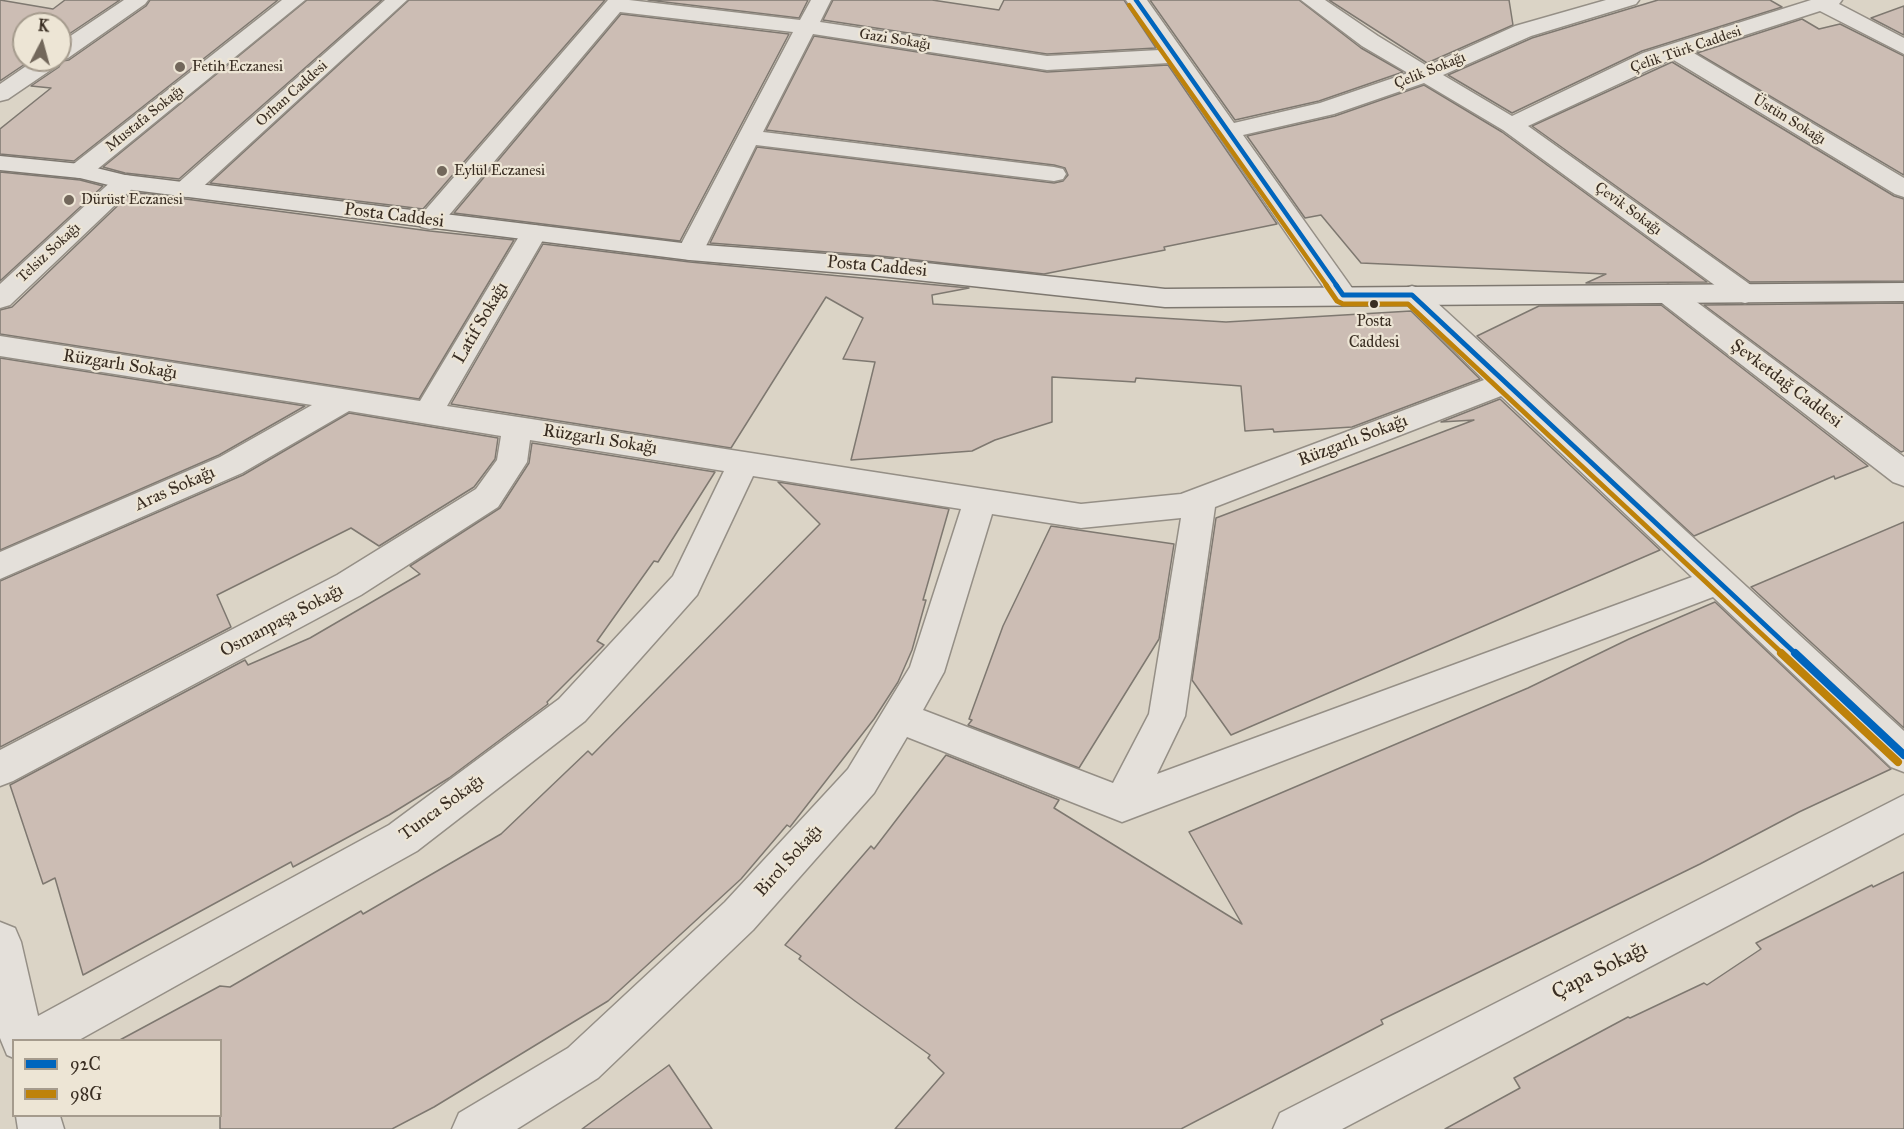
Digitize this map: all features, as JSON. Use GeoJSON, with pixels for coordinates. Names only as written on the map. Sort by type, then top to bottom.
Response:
{"type":"FeatureCollection","features":[{"type":"Feature","properties":{"kind":"street"},"geometry":{"type":"LineString","coordinates":[[72,45],[138,0]]}},
{"type":"Feature","properties":{"kind":"street","name":"Mustafa Sokağı"},"geometry":{"type":"LineString","coordinates":[[80,171],[295,0]]}},
{"type":"Feature","properties":{"kind":"street","name":"Orhan Caddesi"},"geometry":{"type":"LineString","coordinates":[[186,189],[397,0]]}},
{"type":"Feature","properties":{"kind":"street"},"geometry":{"type":"LineString","coordinates":[[690,252],[821,0]]}},
{"type":"Feature","properties":{"kind":"street"},"geometry":{"type":"LineString","coordinates":[[1136,0],[1343,295]]}},
{"type":"Feature","properties":{"kind":"street","name":"Çevik Sokağı"},"geometry":{"type":"LineString","coordinates":[[1311,0],[1370,41],[1511,124],[1745,294]]}},
{"type":"Feature","properties":{"kind":"street","name":"Çelik Sokağı"},"geometry":{"type":"LineString","coordinates":[[1228,131],[1326,109],[1425,75],[1523,31],[1628,0]]}},
{"type":"Feature","properties":{"kind":"street"},"geometry":{"type":"LineString","coordinates":[[430,221],[617,2]]}},
{"type":"Feature","properties":{"kind":"street","name":"Gazi Sokağı"},"geometry":{"type":"LineString","coordinates":[[617,2],[807,27],[1047,63],[1175,56]]}},
{"type":"Feature","properties":{"kind":"street"},"geometry":{"type":"LineString","coordinates":[[1814,3],[1904,47]]}},
{"type":"Feature","properties":{"kind":"street","name":"Çelik Türk Caddesi"},"geometry":{"type":"LineString","coordinates":[[1511,124],[1651,58],[1814,3]]}},
{"type":"Feature","properties":{"kind":"street","name":"Üstün Sokağı"},"geometry":{"type":"LineString","coordinates":[[1675,51],[1904,189]]}},
{"type":"Feature","properties":{"kind":"street"},"geometry":{"type":"LineString","coordinates":[[0,94],[32,72]]}},
{"type":"Feature","properties":{"kind":"street"},"geometry":{"type":"LineString","coordinates":[[748,137],[1054,174]]}},
{"type":"Feature","properties":{"kind":"street","name":"Posta Caddesi"},"geometry":{"type":"LineString","coordinates":[[0,163],[80,171],[125,182],[690,252],[880,267],[1165,298],[1904,292]]}},
{"type":"Feature","properties":{"kind":"street","name":"Telsiz Sokağı"},"geometry":{"type":"LineString","coordinates":[[0,299],[125,182]]}},
{"type":"Feature","properties":{"kind":"street","name":"Latif Sokağı"},"geometry":{"type":"LineString","coordinates":[[428,413],[534,233]]}},
{"type":"Feature","properties":{"kind":"street","name":"Şevketdağ Caddesi"},"geometry":{"type":"LineString","coordinates":[[1668,294],[1904,474]]}},
{"type":"Feature","properties":{"kind":"street"},"geometry":{"type":"LineString","coordinates":[[1412,295],[1904,755]]}},
{"type":"Feature","properties":{"kind":"street","name":"Rüzgarlı Sokağı"},"geometry":{"type":"LineString","coordinates":[[0,346],[1081,516],[1183,506],[1505,383]]}},
{"type":"Feature","properties":{"kind":"street","name":"Aras Sokağı"},"geometry":{"type":"LineString","coordinates":[[0,566],[231,465],[345,400]]}},
{"type":"Feature","properties":{"kind":"street","name":"Osmanpaşa Sokağı"},"geometry":{"type":"LineString","coordinates":[[0,769],[350,585],[487,498],[512,462],[517,427]]}},
{"type":"Feature","properties":{"kind":"street","name":"Tunca Sokağı"},"geometry":{"type":"LineString","coordinates":[[42,1039],[403,838],[572,710],[685,585],[744,463]]}},
{"type":"Feature","properties":{"kind":"street"},"geometry":{"type":"LineString","coordinates":[[1122,804],[1167,716],[1200,499]]}},
{"type":"Feature","properties":{"kind":"street","name":"Birol Sokağı"},"geometry":{"type":"LineString","coordinates":[[475,1129],[583,1063],[739,916],[861,781],[926,672],[980,500]]}},
{"type":"Feature","properties":{"kind":"street"},"geometry":{"type":"LineString","coordinates":[[899,717],[1122,804],[1718,581]]}},
{"type":"Feature","properties":{"kind":"street","name":"Çapa Sokağı"},"geometry":{"type":"LineString","coordinates":[[1296,1129],[1904,813]]}},
{"type":"Feature","properties":{"kind":"street"},"geometry":{"type":"LineString","coordinates":[[0,942],[21,1039]]}},
{"type":"Feature","properties":{"kind":"building"},"geometry":{"type":"Polygon","coordinates":[[[0,0],[53,9],[65,0],[120,0],[72,32],[72,12],[12,12],[13,72],[0,81],[0,0]]]}},
{"type":"Feature","properties":{"kind":"building"},"geometry":{"type":"Polygon","coordinates":[[[150,0],[278,0],[74,161],[0,154],[0,129],[51,88],[31,86],[52,72],[72,72],[72,58],[146,6],[150,0]]]}},
{"type":"Feature","properties":{"kind":"building"},"geometry":{"type":"Polygon","coordinates":[[[307,0],[382,0],[179,179],[125,173],[103,167],[307,0]]]}},
{"type":"Feature","properties":{"kind":"building"},"geometry":{"type":"Polygon","coordinates":[[[409,0],[605,0],[423,209],[210,183],[409,0]]]}},
{"type":"Feature","properties":{"kind":"building"},"geometry":{"type":"Polygon","coordinates":[[[648,0],[808,0],[799,18],[648,0]]]}},
{"type":"Feature","properties":{"kind":"building"},"geometry":{"type":"Polygon","coordinates":[[[833,0],[932,0],[999,10],[1004,0],[1124,0],[1156,48],[1047,54],[823,20],[833,0]]]}},
{"type":"Feature","properties":{"kind":"building"},"geometry":{"type":"Polygon","coordinates":[[[1150,0],[1299,0],[1361,48],[1403,72],[1319,101],[1235,120],[1150,0]]]}},
{"type":"Feature","properties":{"kind":"building"},"geometry":{"type":"Polygon","coordinates":[[[1329,0],[1509,0],[1513,25],[1427,63],[1329,0]]]}},
{"type":"Feature","properties":{"kind":"building"},"geometry":{"type":"Polygon","coordinates":[[[1658,0],[1770,0],[1782,7],[1642,51],[1512,113],[1448,75],[1532,38],[1658,0]]]}},
{"type":"Feature","properties":{"kind":"building"},"geometry":{"type":"Polygon","coordinates":[[[1904,6],[1904,35],[1871,18],[1904,6]]]}},
{"type":"Feature","properties":{"kind":"building"},"geometry":{"type":"Polygon","coordinates":[[[621,14],[789,34],[680,241],[454,213],[621,14]]]}},
{"type":"Feature","properties":{"kind":"building"},"geometry":{"type":"Polygon","coordinates":[[[1802,19],[1819,29],[1840,24],[1904,56],[1904,175],[1697,53],[1802,19]]]}},
{"type":"Feature","properties":{"kind":"building"},"geometry":{"type":"Polygon","coordinates":[[[814,36],[1047,72],[1168,65],[1277,224],[1164,247],[1165,250],[1044,274],[880,256],[710,243],[757,147],[1054,183],[1063,181],[1068,175],[1065,168],[1054,165],[766,130],[814,36]]]}},
{"type":"Feature","properties":{"kind":"building"},"geometry":{"type":"Polygon","coordinates":[[[1672,62],[1894,196],[1904,199],[1904,281],[1750,282],[1532,126],[1672,62]]]}},
{"type":"Feature","properties":{"kind":"building"},"geometry":{"type":"Polygon","coordinates":[[[1424,85],[1502,132],[1707,282],[1586,283],[1606,274],[1361,263],[1321,215],[1305,218],[1247,136],[1335,116],[1424,85]]]}},
{"type":"Feature","properties":{"kind":"building"},"geometry":{"type":"Polygon","coordinates":[[[0,172],[80,180],[103,186],[0,281],[0,172]]]}},
{"type":"Feature","properties":{"kind":"building"},"geometry":{"type":"Polygon","coordinates":[[[132,192],[514,240],[419,399],[0,334],[0,310],[12,307],[132,192]]]}},
{"type":"Feature","properties":{"kind":"building"},"geometry":{"type":"Polygon","coordinates":[[[543,244],[690,262],[969,288],[932,295],[933,304],[1226,322],[1411,311],[1480,379],[1352,427],[1274,432],[1273,429],[1245,431],[1241,386],[1136,378],[1135,382],[1052,377],[1052,422],[995,440],[972,451],[851,460],[875,362],[843,359],[863,318],[826,297],[731,448],[451,404],[543,244]]]}},
{"type":"Feature","properties":{"kind":"building"},"geometry":{"type":"Polygon","coordinates":[[[1904,303],[1904,451],[1901,452],[1704,305],[1904,303]]]}},
{"type":"Feature","properties":{"kind":"building"},"geometry":{"type":"Polygon","coordinates":[[[1661,305],[1868,466],[1835,479],[1834,476],[1694,536],[1477,336],[1539,306],[1661,305]]]}},
{"type":"Feature","properties":{"kind":"building"},"geometry":{"type":"Polygon","coordinates":[[[0,358],[305,406],[219,455],[0,550],[0,358]]]}},
{"type":"Feature","properties":{"kind":"building"},"geometry":{"type":"Polygon","coordinates":[[[1500,399],[1660,550],[1231,735],[1192,680],[1216,518],[1474,420],[1441,422],[1500,399]]]}},
{"type":"Feature","properties":{"kind":"building"},"geometry":{"type":"Polygon","coordinates":[[[349,413],[498,438],[495,459],[474,487],[379,546],[351,528],[217,595],[231,627],[0,747],[0,581],[243,475],[349,413]]]}},
{"type":"Feature","properties":{"kind":"building"},"geometry":{"type":"Polygon","coordinates":[[[532,443],[715,472],[658,562],[654,561],[597,641],[604,645],[547,702],[548,704],[449,778],[389,815],[293,867],[291,862],[83,975],[55,878],[43,884],[10,785],[245,660],[248,665],[310,638],[420,574],[410,566],[500,508],[529,463],[532,443]]]}},
{"type":"Feature","properties":{"kind":"building"},"geometry":{"type":"Polygon","coordinates":[[[778,482],[949,509],[923,600],[926,600],[912,650],[898,682],[874,719],[790,827],[787,825],[741,879],[608,1001],[434,1107],[392,1129],[220,1129],[222,1039],[122,1039],[220,986],[230,987],[361,911],[363,914],[501,834],[588,751],[592,755],[820,524],[778,482]]]}},
{"type":"Feature","properties":{"kind":"building"},"geometry":{"type":"Polygon","coordinates":[[[1904,522],[1904,728],[1751,587],[1904,522]]]}},
{"type":"Feature","properties":{"kind":"building"},"geometry":{"type":"Polygon","coordinates":[[[1051,526],[1174,544],[1159,639],[1079,768],[968,725],[972,720],[969,719],[1003,626],[1051,526]]]}},
{"type":"Feature","properties":{"kind":"building"},"geometry":{"type":"Polygon","coordinates":[[[1715,602],[1891,769],[1799,812],[1700,864],[1381,1020],[1383,1024],[1181,1129],[895,1129],[944,1073],[928,1058],[930,1055],[799,959],[801,956],[785,945],[871,846],[874,849],[946,755],[1059,800],[1054,808],[1242,924],[1189,832],[1528,688],[1629,639],[1715,602]]]}},
{"type":"Feature","properties":{"kind":"building"},"geometry":{"type":"Polygon","coordinates":[[[1904,872],[1904,1129],[1445,1129],[1520,1088],[1514,1078],[1628,1017],[1704,983],[1707,985],[1761,949],[1756,943],[1872,885],[1873,887],[1904,872]]]}},
{"type":"Feature","properties":{"kind":"building"},"geometry":{"type":"Polygon","coordinates":[[[669,1065],[712,1129],[582,1129],[669,1065]]]}},
{"type":"Feature","properties":{"kind":"transit line","name":"92C"},"geometry":{"type":"LineString","coordinates":[[1136,0],[1343,295],[1412,295],[1904,755]]}},
{"type":"Feature","properties":{"kind":"transit line","name":"98G"},"geometry":{"type":"LineString","coordinates":[[1129,5],[1337,301],[1343,304],[1408,304],[1898,762]]}},
{"type":"Feature","properties":{"kind":"place","name":"Fetih Eczanesi"},"geometry":{"type":"Point","coordinates":[180,67]}},
{"type":"Feature","properties":{"kind":"place","name":"Eylül Eczanesi"},"geometry":{"type":"Point","coordinates":[442,171]}},
{"type":"Feature","properties":{"kind":"place","name":"Dürüst Eczanesi"},"geometry":{"type":"Point","coordinates":[69,200]}},
{"type":"Feature","properties":{"kind":"place","name":"Posta Caddesi"},"geometry":{"type":"Point","coordinates":[1374,304]}}]}
